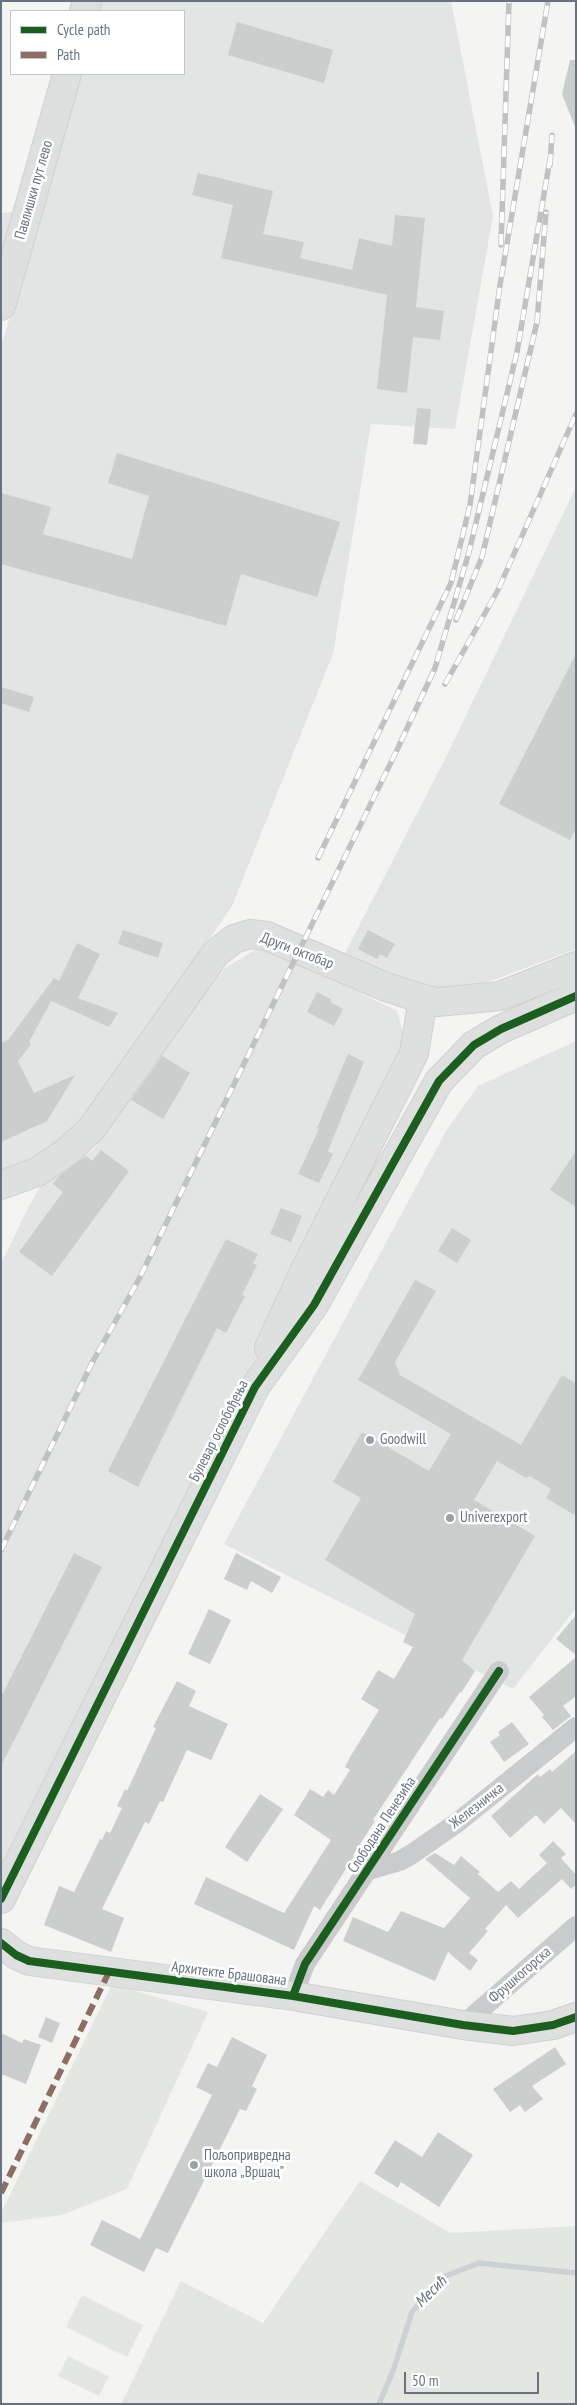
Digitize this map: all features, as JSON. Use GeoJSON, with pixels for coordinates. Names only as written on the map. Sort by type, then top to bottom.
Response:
{"type":"FeatureCollection","features":[{"type":"Feature","properties":{"kind":"street","name":"Павлишки пут лево"},"geometry":{"type":"LineString","coordinates":[[1,306],[67,75]]}},
{"type":"Feature","properties":{"kind":"street","name":"Други октобар"},"geometry":{"type":"LineString","coordinates":[[1,1186],[37,1172],[68,1150],[92,1128],[216,953],[234,939],[250,934],[267,936],[386,987],[423,1000],[438,1002],[500,996],[576,966]]}},
{"type":"Feature","properties":{"kind":"street","name":"Булевар ослобођења"},"geometry":{"type":"LineString","coordinates":[[255,1387],[296,1332],[333,1272],[438,1081],[474,1045],[501,1029],[576,996]]}},
{"type":"Feature","properties":{"kind":"street","name":"Булевар ослобођења"},"geometry":{"type":"LineString","coordinates":[[1,1899],[255,1387],[277,1330],[302,1276],[414,1053],[423,1000]]}},
{"type":"Feature","properties":{"kind":"street"},"geometry":{"type":"LineString","coordinates":[[302,1276],[316,1276],[333,1272]]}},
{"type":"Feature","properties":{"kind":"street","name":"Булевар ослобођења"},"geometry":{"type":"LineString","coordinates":[[296,1332],[302,1276]]}},
{"type":"Feature","properties":{"kind":"street","name":"Слободана Пенезића"},"geometry":{"type":"LineString","coordinates":[[293,1996],[305,1964],[500,1671]]}},
{"type":"Feature","properties":{"kind":"street","name":"Железничка"},"geometry":{"type":"LineString","coordinates":[[369,1870],[400,1861],[412,1854],[458,1822],[576,1727]]}},
{"type":"Feature","properties":{"kind":"street","name":"Фрушкогорска"},"geometry":{"type":"LineString","coordinates":[[463,2025],[576,1926]]}},
{"type":"Feature","properties":{"kind":"street","name":"Архитекте Брашована"},"geometry":{"type":"LineString","coordinates":[[1,1943],[16,1955],[29,1961],[293,1996],[463,2025],[513,2031],[553,2025],[576,2017]]}},
{"type":"Feature","properties":{"kind":"shaded area"},"geometry":{"type":"Polygon","coordinates":[[[102,1],[451,1],[493,216],[455,429],[371,424],[333,654],[232,906],[75,1134],[29,1160],[1,1171],[1,347],[81,75],[185,75],[185,10],[99,10],[102,1]]]}},
{"type":"Feature","properties":{"kind":"shaded area"},"geometry":{"type":"Polygon","coordinates":[[[13,212],[1,258],[1,213],[13,212]]]}},
{"type":"Feature","properties":{"kind":"shaded area"},"geometry":{"type":"Polygon","coordinates":[[[576,487],[576,949],[472,988],[426,989],[345,953],[446,757],[576,487]]]}},
{"type":"Feature","properties":{"kind":"shaded area"},"geometry":{"type":"Polygon","coordinates":[[[264,945],[397,1011],[408,1051],[41,1795],[1,1885],[1,1264],[42,1183],[93,1150],[181,1023],[225,968],[264,945]]]}},
{"type":"Feature","properties":{"kind":"shaded area"},"geometry":{"type":"Polygon","coordinates":[[[576,1041],[576,1608],[513,1689],[224,1544],[446,1131],[478,1086],[576,1041]]]}},
{"type":"Feature","properties":{"kind":"shaded area"},"geometry":{"type":"Polygon","coordinates":[[[112,1984],[208,2012],[127,2189],[62,2215],[1,2223],[1,2213],[112,1984]]]}},
{"type":"Feature","properties":{"kind":"shaded area"},"geometry":{"type":"Polygon","coordinates":[[[360,2181],[451,2233],[576,2226],[576,2404],[121,2404],[181,2281],[263,2323],[360,2181]]]}},
{"type":"Feature","properties":{"kind":"shaded area"},"geometry":{"type":"Polygon","coordinates":[[[82,2295],[143,2325],[127,2357],[66,2327],[82,2295]]]}},
{"type":"Feature","properties":{"kind":"shaded area"},"geometry":{"type":"Polygon","coordinates":[[[68,2356],[109,2376],[99,2396],[58,2376],[68,2356]]]}},
{"type":"Feature","properties":{"kind":"building"},"geometry":{"type":"Polygon","coordinates":[[[237,22],[333,50],[324,83],[228,55],[237,22]]]}},
{"type":"Feature","properties":{"kind":"building"},"geometry":{"type":"Polygon","coordinates":[[[570,60],[576,60],[575,127],[562,94],[570,60]]]}},
{"type":"Feature","properties":{"kind":"building"},"geometry":{"type":"Polygon","coordinates":[[[198,173],[273,191],[263,234],[304,242],[300,258],[352,270],[359,238],[392,246],[395,215],[425,218],[416,307],[444,311],[440,340],[413,337],[407,393],[377,389],[387,295],[221,258],[233,205],[192,195],[198,173]]]}},
{"type":"Feature","properties":{"kind":"building"},"geometry":{"type":"Polygon","coordinates":[[[417,408],[431,409],[427,445],[413,444],[417,408]]]}},
{"type":"Feature","properties":{"kind":"building"},"geometry":{"type":"Polygon","coordinates":[[[117,453],[340,522],[317,597],[241,574],[226,626],[1,564],[1,493],[51,507],[43,534],[132,559],[149,496],[108,483],[117,453]]]}},
{"type":"Feature","properties":{"kind":"building"},"geometry":{"type":"Polygon","coordinates":[[[576,654],[576,828],[570,840],[499,804],[576,654]]]}},
{"type":"Feature","properties":{"kind":"building"},"geometry":{"type":"Polygon","coordinates":[[[1,687],[34,697],[29,712],[1,703],[1,687]]]}},
{"type":"Feature","properties":{"kind":"building"},"geometry":{"type":"Polygon","coordinates":[[[123,930],[163,943],[158,958],[118,944],[123,930]]]}},
{"type":"Feature","properties":{"kind":"building"},"geometry":{"type":"Polygon","coordinates":[[[368,930],[395,944],[387,958],[380,954],[377,959],[358,949],[368,930]]]}},
{"type":"Feature","properties":{"kind":"building"},"geometry":{"type":"Polygon","coordinates":[[[77,943],[100,954],[78,998],[118,1013],[109,1027],[51,1001],[29,1042],[31,1044],[18,1061],[34,1093],[75,1075],[47,1121],[1,1142],[1,1043],[8,1040],[54,978],[59,981],[77,943]]]}},
{"type":"Feature","properties":{"kind":"building"},"geometry":{"type":"Polygon","coordinates":[[[317,992],[331,999],[330,1002],[343,1009],[334,1026],[307,1012],[317,992]]]}},
{"type":"Feature","properties":{"kind":"building"},"geometry":{"type":"Polygon","coordinates":[[[348,1054],[364,1062],[328,1151],[333,1154],[319,1183],[298,1174],[319,1129],[317,1128],[348,1054]]]}},
{"type":"Feature","properties":{"kind":"building"},"geometry":{"type":"Polygon","coordinates":[[[162,1056],[190,1073],[163,1119],[131,1100],[162,1056]]]}},
{"type":"Feature","properties":{"kind":"building"},"geometry":{"type":"Polygon","coordinates":[[[101,1150],[129,1171],[52,1276],[19,1252],[63,1192],[53,1184],[59,1176],[86,1156],[92,1161],[101,1150]]]}},
{"type":"Feature","properties":{"kind":"building"},"geometry":{"type":"Polygon","coordinates":[[[576,1151],[576,1207],[550,1190],[576,1151]]]}},
{"type":"Feature","properties":{"kind":"building"},"geometry":{"type":"Polygon","coordinates":[[[281,1208],[302,1216],[291,1242],[270,1234],[281,1208]]]}},
{"type":"Feature","properties":{"kind":"building"},"geometry":{"type":"Polygon","coordinates":[[[452,1228],[471,1240],[457,1263],[438,1251],[452,1228]]]}},
{"type":"Feature","properties":{"kind":"building"},"geometry":{"type":"Polygon","coordinates":[[[226,1239],[258,1254],[253,1263],[257,1265],[242,1295],[245,1296],[226,1333],[217,1328],[138,1487],[108,1471],[226,1239]]]}},
{"type":"Feature","properties":{"kind":"building"},"geometry":{"type":"Polygon","coordinates":[[[415,1280],[436,1291],[395,1362],[400,1375],[521,1445],[562,1375],[576,1383],[576,1516],[546,1498],[551,1489],[530,1476],[526,1478],[497,1461],[474,1500],[535,1536],[462,1660],[475,1671],[442,1719],[440,1718],[373,1820],[375,1821],[320,1910],[314,1906],[294,1950],[194,1904],[206,1877],[284,1913],[331,1840],[294,1815],[310,1789],[323,1797],[328,1790],[334,1795],[350,1770],[345,1767],[350,1757],[379,1710],[361,1699],[378,1670],[394,1679],[413,1647],[403,1642],[415,1614],[325,1560],[361,1498],[333,1482],[362,1432],[429,1471],[451,1434],[358,1380],[415,1280]]]}},
{"type":"Feature","properties":{"kind":"building"},"geometry":{"type":"Polygon","coordinates":[[[74,1553],[102,1567],[1,1766],[1,1697],[74,1553]]]}},
{"type":"Feature","properties":{"kind":"building"},"geometry":{"type":"Polygon","coordinates":[[[236,1553],[281,1577],[272,1593],[251,1581],[247,1590],[224,1579],[236,1553]]]}},
{"type":"Feature","properties":{"kind":"building"},"geometry":{"type":"Polygon","coordinates":[[[209,1609],[231,1620],[210,1664],[188,1654],[209,1609]]]}},
{"type":"Feature","properties":{"kind":"building"},"geometry":{"type":"Polygon","coordinates":[[[576,1615],[576,1655],[556,1639],[576,1615]]]}},
{"type":"Feature","properties":{"kind":"building"},"geometry":{"type":"Polygon","coordinates":[[[576,1657],[576,1696],[563,1706],[571,1716],[553,1730],[542,1717],[544,1715],[529,1697],[576,1657]]]}},
{"type":"Feature","properties":{"kind":"building"},"geometry":{"type":"Polygon","coordinates":[[[177,1681],[196,1691],[189,1706],[228,1724],[211,1760],[187,1750],[163,1802],[160,1801],[149,1824],[145,1822],[102,1909],[124,1918],[111,1952],[44,1925],[59,1886],[74,1892],[100,1839],[102,1840],[106,1831],[110,1833],[122,1808],[117,1806],[125,1789],[127,1791],[156,1728],[153,1727],[177,1681]]]}},
{"type":"Feature","properties":{"kind":"building"},"geometry":{"type":"Polygon","coordinates":[[[512,1722],[529,1744],[504,1762],[490,1742],[500,1735],[498,1732],[512,1722]]]}},
{"type":"Feature","properties":{"kind":"building"},"geometry":{"type":"Polygon","coordinates":[[[576,1751],[576,1824],[561,1808],[544,1824],[536,1815],[510,1838],[491,1816],[538,1774],[540,1777],[550,1769],[552,1772],[576,1751]]]}},
{"type":"Feature","properties":{"kind":"building"},"geometry":{"type":"Polygon","coordinates":[[[260,1794],[283,1809],[247,1862],[225,1847],[260,1794]]]}},
{"type":"Feature","properties":{"kind":"building"},"geometry":{"type":"Polygon","coordinates":[[[553,1841],[566,1854],[561,1858],[576,1875],[576,1885],[571,1889],[562,1879],[518,1918],[506,1905],[485,1929],[488,1931],[469,1953],[478,1960],[470,1971],[448,1952],[435,1981],[343,1941],[353,1917],[388,1932],[401,1911],[444,1928],[470,1898],[425,1859],[435,1853],[454,1865],[461,1856],[480,1872],[478,1874],[498,1892],[511,1881],[519,1889],[547,1863],[539,1855],[553,1841]]]}},
{"type":"Feature","properties":{"kind":"building"},"geometry":{"type":"Polygon","coordinates":[[[46,2017],[60,2023],[52,2043],[38,2037],[46,2017]]]}},
{"type":"Feature","properties":{"kind":"building"},"geometry":{"type":"Polygon","coordinates":[[[1,2033],[22,2043],[24,2039],[41,2045],[26,2084],[1,2074],[1,2033]]]}},
{"type":"Feature","properties":{"kind":"building","name":"Пољопривредна школа „Вршац”"},"geometry":{"type":"Polygon","coordinates":[[[232,2037],[267,2055],[252,2086],[257,2089],[246,2111],[240,2109],[168,2253],[156,2248],[144,2272],[90,2245],[102,2220],[140,2239],[212,2095],[196,2087],[208,2063],[217,2067],[232,2037]]]}},
{"type":"Feature","properties":{"kind":"building"},"geometry":{"type":"Polygon","coordinates":[[[555,2047],[566,2064],[532,2086],[543,2099],[525,2112],[520,2105],[510,2112],[493,2089],[555,2047]]]}},
{"type":"Feature","properties":{"kind":"building"},"geometry":{"type":"Polygon","coordinates":[[[438,2132],[473,2155],[439,2207],[401,2182],[398,2188],[374,2173],[395,2140],[422,2157],[438,2132]]]}},
{"type":"Feature","properties":{"kind":"waterway","name":"Месић"},"geometry":{"type":"LineString","coordinates":[[379,2404],[393,2371],[412,2312],[443,2277],[479,2263],[576,2273]]}},
{"type":"Feature","properties":{"kind":"railway"},"geometry":{"type":"LineString","coordinates":[[501,245],[509,1]]}},
{"type":"Feature","properties":{"kind":"railway"},"geometry":{"type":"LineString","coordinates":[[318,858],[451,583],[470,505],[500,285],[548,1]]}},
{"type":"Feature","properties":{"kind":"railway"},"geometry":{"type":"LineString","coordinates":[[550,165],[552,135]]}},
{"type":"Feature","properties":{"kind":"railway"},"geometry":{"type":"LineString","coordinates":[[1,1550],[93,1361],[138,1281],[397,750],[435,668],[469,552],[517,352],[550,159]]}},
{"type":"Feature","properties":{"kind":"railway"},"geometry":{"type":"LineString","coordinates":[[456,620],[482,557],[537,322],[546,212]]}},
{"type":"Feature","properties":{"kind":"railway"},"geometry":{"type":"LineString","coordinates":[[445,684],[498,590],[576,414]]}},
{"type":"Feature","properties":{"kind":"marked path"},"geometry":{"type":"LineString","coordinates":[[1,2193],[109,1972]]}},
{"type":"Feature","properties":{"kind":"cycle path"},"geometry":{"type":"LineString","coordinates":[[1,1899],[255,1387],[314,1305],[439,1081],[474,1045],[501,1029],[576,996]]}},
{"type":"Feature","properties":{"kind":"cycle path"},"geometry":{"type":"LineString","coordinates":[[293,1996],[305,1964],[499,1671]]}},
{"type":"Feature","properties":{"kind":"cycle path"},"geometry":{"type":"LineString","coordinates":[[1,1943],[16,1955],[29,1961],[293,1996],[463,2025],[513,2031],[553,2025],[576,2017]]}},
{"type":"Feature","properties":{"kind":"place","name":"Goodwill"},"geometry":{"type":"Point","coordinates":[370,1440]}},
{"type":"Feature","properties":{"kind":"place","name":"Univerexport"},"geometry":{"type":"Point","coordinates":[450,1518]}},
{"type":"Feature","properties":{"kind":"place","name":"Пољопривредна школа „Вршац”"},"geometry":{"type":"Point","coordinates":[194,2165]}}]}
